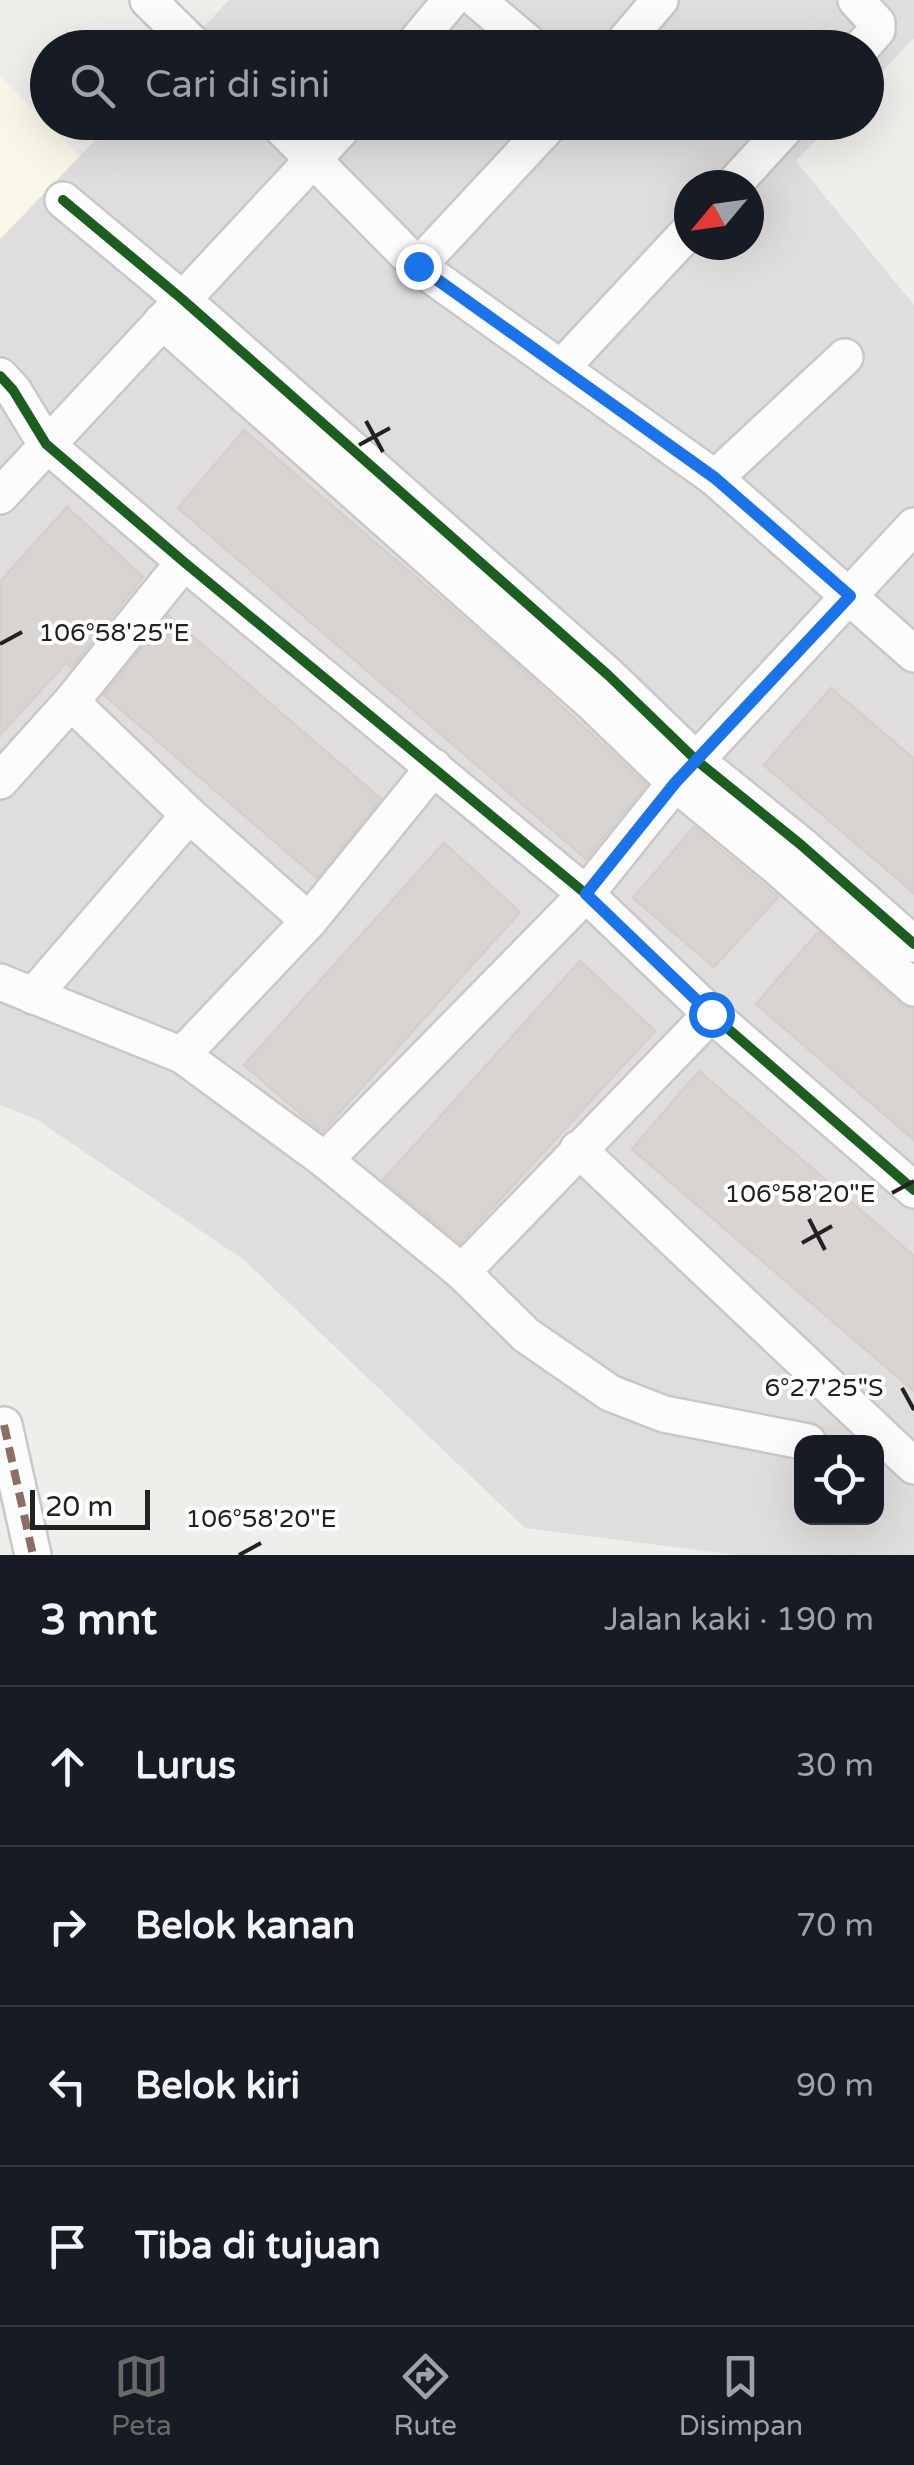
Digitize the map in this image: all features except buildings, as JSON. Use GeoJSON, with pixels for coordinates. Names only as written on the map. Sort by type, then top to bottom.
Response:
{"type":"FeatureCollection","features":[{"type":"Feature","properties":{"kind":"street"},"geometry":{"type":"LineString","coordinates":[[148,0],[179,30]]}},
{"type":"Feature","properties":{"kind":"street"},"geometry":{"type":"LineString","coordinates":[[426,30],[452,0]]}},
{"type":"Feature","properties":{"kind":"street"},"geometry":{"type":"LineString","coordinates":[[477,0],[513,30]]}},
{"type":"Feature","properties":{"kind":"street"},"geometry":{"type":"LineString","coordinates":[[634,30],[660,0]]}},
{"type":"Feature","properties":{"kind":"street"},"geometry":{"type":"LineString","coordinates":[[856,0],[878,23],[878,30]]}},
{"type":"Feature","properties":{"kind":"street"},"geometry":{"type":"LineString","coordinates":[[294,140],[418,266],[715,478],[914,654]]}},
{"type":"Feature","properties":{"kind":"street"},"geometry":{"type":"LineString","coordinates":[[0,496],[332,140]]}},
{"type":"Feature","properties":{"kind":"street"},"geometry":{"type":"LineString","coordinates":[[418,266],[535,140]]}},
{"type":"Feature","properties":{"kind":"street"},"geometry":{"type":"LineString","coordinates":[[746,170],[774,140]]}},
{"type":"Feature","properties":{"kind":"street"},"geometry":{"type":"LineString","coordinates":[[63,200],[172,310],[600,688],[685,772],[788,855],[914,944]]}},
{"type":"Feature","properties":{"kind":"street"},"geometry":{"type":"LineString","coordinates":[[561,368],[674,248]]}},
{"type":"Feature","properties":{"kind":"street"},"geometry":{"type":"LineString","coordinates":[[715,478],[845,357]]}},
{"type":"Feature","properties":{"kind":"street"},"geometry":{"type":"LineString","coordinates":[[0,376],[46,444],[586,894],[711,1014],[914,1190]]}},
{"type":"Feature","properties":{"kind":"street"},"geometry":{"type":"LineString","coordinates":[[326,1160],[586,894],[685,772],[914,526]]}},
{"type":"Feature","properties":{"kind":"street"},"geometry":{"type":"LineString","coordinates":[[0,781],[71,702],[184,562]]}},
{"type":"Feature","properties":{"kind":"street"},"geometry":{"type":"LineString","coordinates":[[71,702],[189,815],[310,921]]}},
{"type":"Feature","properties":{"kind":"street"},"geometry":{"type":"LineString","coordinates":[[182,1055],[310,921],[434,767]]}},
{"type":"Feature","properties":{"kind":"street"},"geometry":{"type":"LineString","coordinates":[[33,996],[189,815]]}},
{"type":"Feature","properties":{"kind":"street"},"geometry":{"type":"LineString","coordinates":[[788,855],[914,988]]}},
{"type":"Feature","properties":{"kind":"street"},"geometry":{"type":"LineString","coordinates":[[0,982],[182,1055],[326,1160],[462,1272],[526,1335],[610,1393],[664,1414],[794,1439]]}},
{"type":"Feature","properties":{"kind":"street"},"geometry":{"type":"LineString","coordinates":[[462,1272],[711,1014]]}},
{"type":"Feature","properties":{"kind":"street"},"geometry":{"type":"LineString","coordinates":[[578,1149],[914,1469]]}},
{"type":"Feature","properties":{"kind":"street"},"geometry":{"type":"LineString","coordinates":[[4,1425],[33,1555]]}},
{"type":"Feature","properties":{"kind":"street"},"geometry":{"type":"LineString","coordinates":[[884,1462],[914,1469]]}},
{"type":"Feature","properties":{"kind":"shaded area"},"geometry":{"type":"Polygon","coordinates":[[[229,0],[914,0],[914,38],[884,69],[884,30],[201,30],[229,0]]]}},
{"type":"Feature","properties":{"kind":"shaded area"},"geometry":{"type":"Polygon","coordinates":[[[0,76],[30,106],[30,140],[64,140],[80,156],[0,239],[0,76]]]}},
{"type":"Feature","properties":{"kind":"shaded area"},"geometry":{"type":"Polygon","coordinates":[[[96,140],[816,140],[796,161],[914,305],[914,1555],[736,1555],[525,1528],[244,1260],[36,1119],[0,1105],[0,239],[96,140]]]}},
{"type":"Feature","properties":{"kind":"marked path"},"geometry":{"type":"LineString","coordinates":[[4,1425],[33,1555]]}},
{"type":"Feature","properties":{"kind":"cycle path"},"geometry":{"type":"LineString","coordinates":[[63,200],[182,299],[608,675],[696,760],[914,944]]}},
{"type":"Feature","properties":{"kind":"cycle path"},"geometry":{"type":"LineString","coordinates":[[0,376],[46,444],[586,894],[711,1014],[914,1190]]}},
{"type":"Feature","properties":{"kind":"route"},"geometry":{"type":"LineString","coordinates":[[418,266],[715,478],[850,596],[675,783],[586,894],[711,1014]]}}]}
